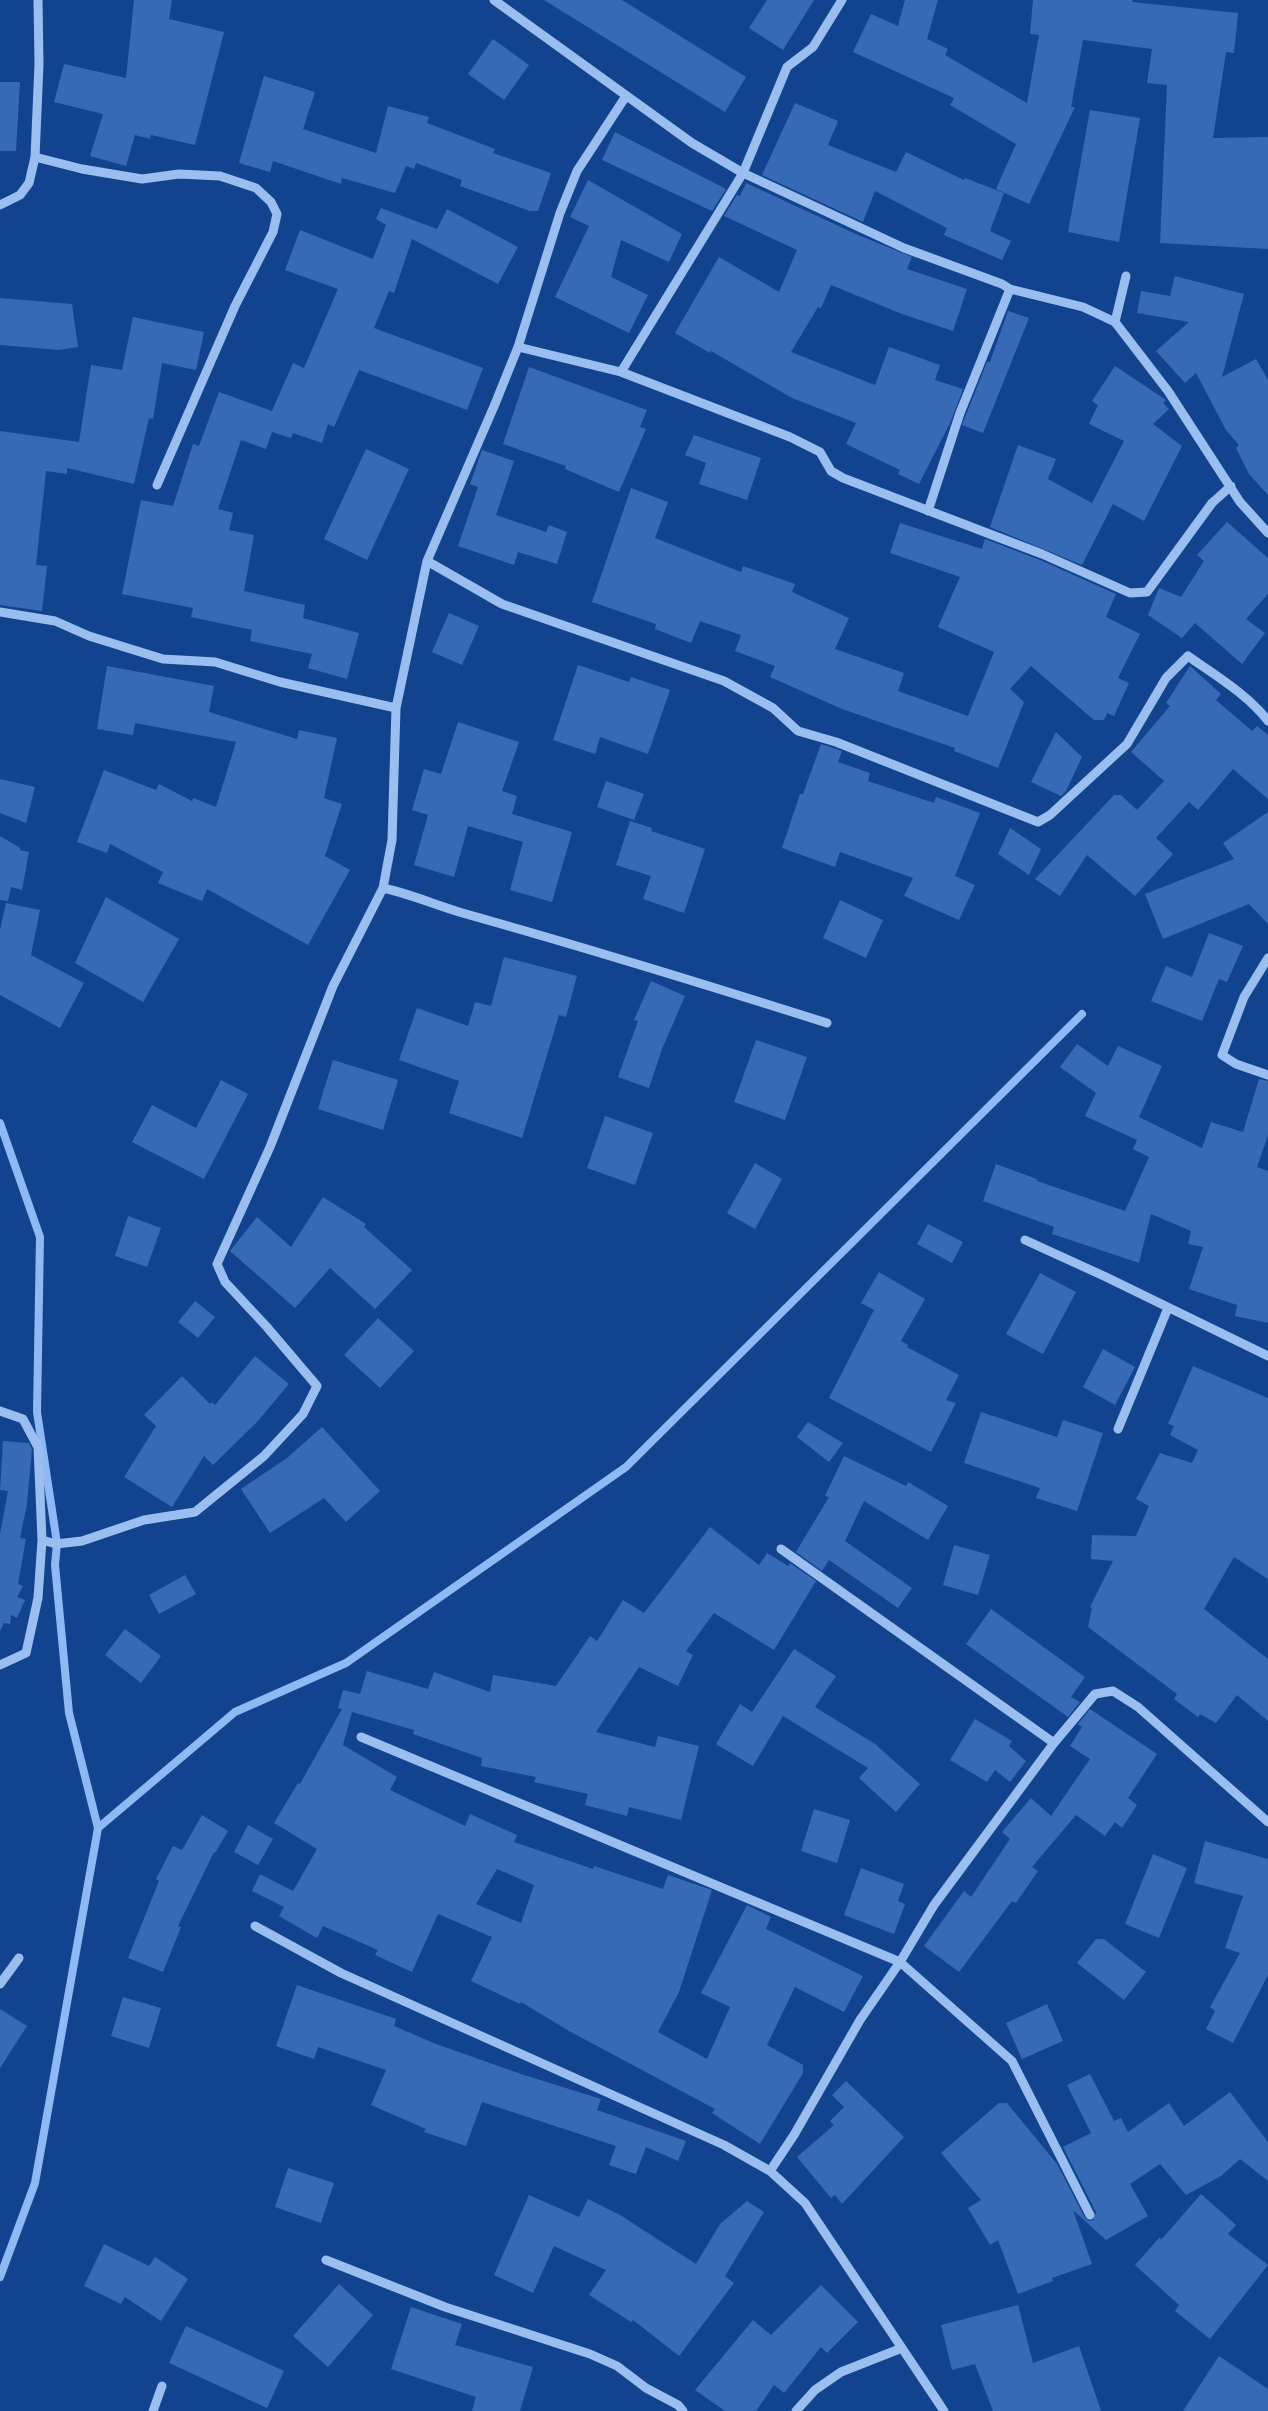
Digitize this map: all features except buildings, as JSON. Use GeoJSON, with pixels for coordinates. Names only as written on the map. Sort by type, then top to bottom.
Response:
{"type":"FeatureCollection","features":[{"type":"Feature","properties":{"kind":"street"},"geometry":{"type":"LineString","coordinates":[[0,205],[20,196],[29,183],[35,157],[39,64],[38,0]]}},
{"type":"Feature","properties":{"kind":"street"},"geometry":{"type":"LineString","coordinates":[[494,0],[692,143],[743,174],[904,248],[1002,284],[1010,289],[1083,307],[1115,322],[1168,391],[1240,502],[1268,533]]}},
{"type":"Feature","properties":{"kind":"street"},"geometry":{"type":"LineString","coordinates":[[620,372],[743,174],[787,67],[813,47],[842,0]]}},
{"type":"Feature","properties":{"kind":"street"},"geometry":{"type":"LineString","coordinates":[[42,1540],[56,1544],[82,1541],[144,1520],[195,1512],[264,1456],[303,1414],[317,1386],[266,1326],[225,1282],[217,1264],[270,1147],[333,986],[383,888],[392,840],[396,708],[427,561],[496,404],[518,347],[560,213],[577,171],[626,96]]}},
{"type":"Feature","properties":{"kind":"street"},"geometry":{"type":"LineString","coordinates":[[35,157],[82,169],[142,179],[193,174],[220,176],[256,188],[271,202],[276,214],[273,232],[235,306],[157,485]]}},
{"type":"Feature","properties":{"kind":"street"},"geometry":{"type":"LineString","coordinates":[[1115,322],[1126,276]]}},
{"type":"Feature","properties":{"kind":"street"},"geometry":{"type":"LineString","coordinates":[[928,511],[960,414],[1010,289]]}},
{"type":"Feature","properties":{"kind":"street"},"geometry":{"type":"LineString","coordinates":[[518,347],[620,372],[811,446],[820,452],[831,471],[843,478],[1042,554],[1130,593],[1147,592],[1212,503],[1231,486]]}},
{"type":"Feature","properties":{"kind":"street"},"geometry":{"type":"LineString","coordinates":[[427,561],[502,604],[724,681],[773,708],[798,731],[836,742],[1038,822],[1050,815],[1127,744],[1166,678],[1188,656],[1236,690],[1260,710],[1268,721]]}},
{"type":"Feature","properties":{"kind":"street"},"geometry":{"type":"LineString","coordinates":[[0,612],[55,621],[89,636],[163,659],[215,662],[280,682],[396,708]]}},
{"type":"Feature","properties":{"kind":"street"},"geometry":{"type":"LineString","coordinates":[[383,888],[402,892],[432,904],[610,954],[827,1023]]}},
{"type":"Feature","properties":{"kind":"street"},"geometry":{"type":"LineString","coordinates":[[1268,958],[1244,997],[1222,1055],[1236,1064],[1268,1075]]}},
{"type":"Feature","properties":{"kind":"street"},"geometry":{"type":"LineString","coordinates":[[1026,1240],[1106,1276],[1268,1356]]}},
{"type":"Feature","properties":{"kind":"street"},"geometry":{"type":"LineString","coordinates":[[1118,1429],[1168,1308]]}},
{"type":"Feature","properties":{"kind":"street"},"geometry":{"type":"LineString","coordinates":[[0,1411],[23,1419],[38,1447],[42,1540],[38,1598],[26,1653],[0,1665]]}},
{"type":"Feature","properties":{"kind":"street"},"geometry":{"type":"LineString","coordinates":[[781,1549],[1054,1743]]}},
{"type":"Feature","properties":{"kind":"street"},"geometry":{"type":"LineString","coordinates":[[770,2171],[794,2135],[860,2020],[900,1962],[934,1905],[1054,1743],[1095,1694],[1113,1691],[1138,1707],[1268,1822]]}},
{"type":"Feature","properties":{"kind":"street"},"geometry":{"type":"LineString","coordinates":[[361,1737],[900,1962],[1012,2062],[1090,2214]]}},
{"type":"Feature","properties":{"kind":"street"},"geometry":{"type":"LineString","coordinates":[[255,1926],[341,1973],[724,2145],[770,2171],[805,2203],[944,2411]]}},
{"type":"Feature","properties":{"kind":"street"},"geometry":{"type":"LineString","coordinates":[[0,1984],[19,1958]]}},
{"type":"Feature","properties":{"kind":"street"},"geometry":{"type":"LineString","coordinates":[[326,2260],[445,2307],[590,2354],[617,2366],[646,2388],[678,2405],[683,2411]]}},
{"type":"Feature","properties":{"kind":"street"},"geometry":{"type":"LineString","coordinates":[[796,2411],[815,2390],[841,2372],[902,2348]]}},
{"type":"Feature","properties":{"kind":"street"},"geometry":{"type":"LineString","coordinates":[[153,2411],[162,2386]]}},
{"type":"Feature","properties":{"kind":"waterway"},"geometry":{"type":"LineString","coordinates":[[98,1828],[235,1712],[346,1663],[626,1467],[1082,1014]]}},
{"type":"Feature","properties":{"kind":"waterway"},"geometry":{"type":"LineString","coordinates":[[0,1123],[40,1237],[37,1412],[57,1543],[55,1565],[69,1713],[98,1828],[35,2183],[0,2277]]}}]}
